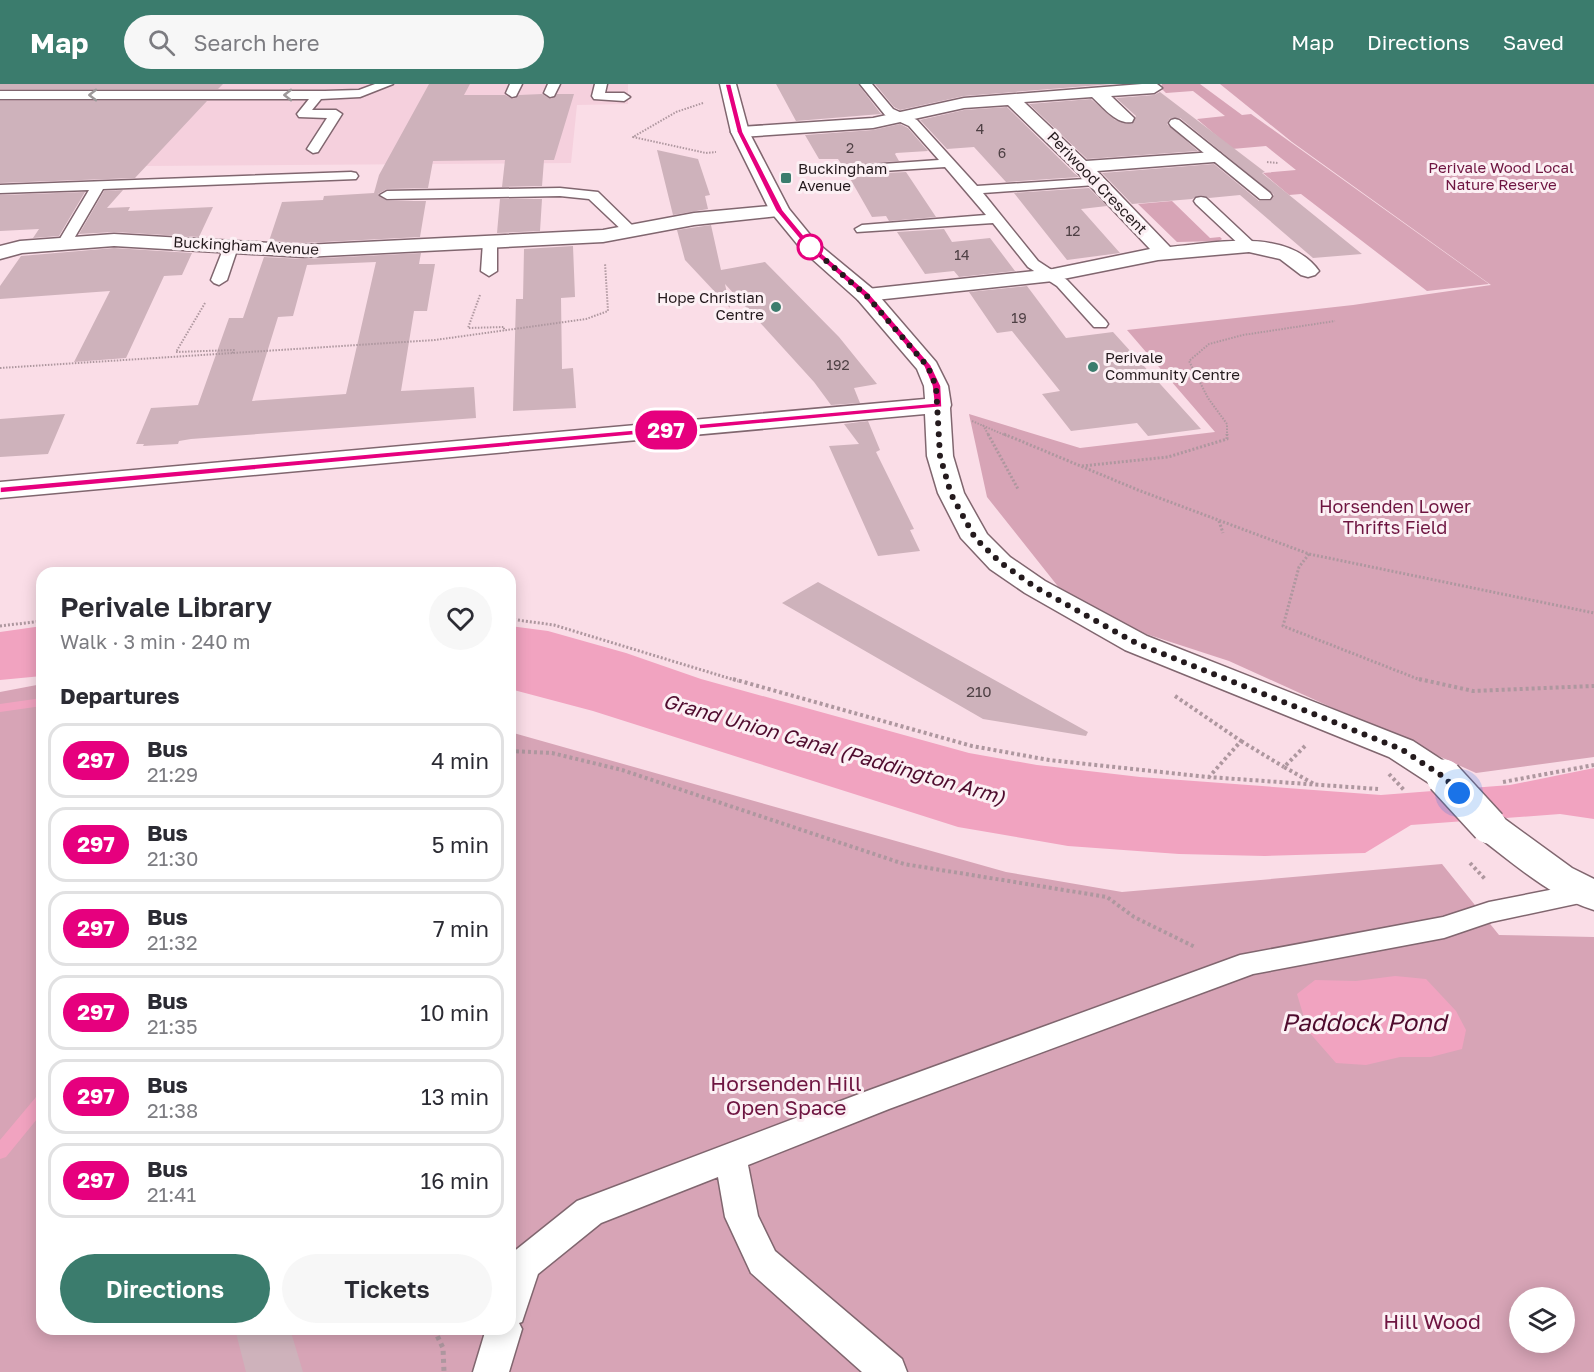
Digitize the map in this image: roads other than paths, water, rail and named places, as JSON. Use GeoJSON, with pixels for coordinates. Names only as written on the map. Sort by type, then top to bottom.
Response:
{"type":"FeatureCollection","features":[{"type":"Feature","properties":{"kind":"street"},"geometry":{"type":"LineString","coordinates":[[740,132],[873,123],[964,103],[1154,88]]}},
{"type":"Feature","properties":{"kind":"street"},"geometry":{"type":"LineString","coordinates":[[729,92],[748,151],[780,211],[809,246],[866,295],[928,367],[936,386],[939,405],[940,456],[951,494],[975,538],[1000,562],[1035,587],[1136,643],[1401,749],[1444,777],[1489,826],[1559,878],[1590,895]]}},
{"type":"Feature","properties":{"kind":"street"},"geometry":{"type":"LineString","coordinates":[[1096,92],[1126,118]]}},
{"type":"Feature","properties":{"kind":"street","name":"Periwood Crescent"},"geometry":{"type":"LineString","coordinates":[[866,295],[1053,275],[1158,254],[1161,249],[1012,100]]}},
{"type":"Feature","properties":{"kind":"street"},"geometry":{"type":"LineString","coordinates":[[1088,174],[1214,157]]}},
{"type":"Feature","properties":{"kind":"street","name":"Buckingham Avenue"},"geometry":{"type":"LineString","coordinates":[[0,254],[20,247],[65,242],[159,241],[304,251],[603,236],[694,219],[780,211]]}},
{"type":"Feature","properties":{"kind":"street"},"geometry":{"type":"LineString","coordinates":[[1158,254],[1249,246],[1287,254],[1308,271]]}},
{"type":"Feature","properties":{"kind":"street"},"geometry":{"type":"LineString","coordinates":[[0,490],[939,405]]}},
{"type":"Feature","properties":{"kind":"lane"},"geometry":{"type":"LineString","coordinates":[[0,95],[360,93],[387,84]]}},
{"type":"Feature","properties":{"kind":"lane"},"geometry":{"type":"LineString","coordinates":[[601,84],[598,96],[624,97]]}},
{"type":"Feature","properties":{"kind":"lane"},"geometry":{"type":"LineString","coordinates":[[866,84],[889,112],[913,123],[973,190],[1032,264],[1053,275],[1100,324]]}},
{"type":"Feature","properties":{"kind":"lane"},"geometry":{"type":"LineString","coordinates":[[313,149],[336,114],[303,114],[318,94]]}},
{"type":"Feature","properties":{"kind":"lane"},"geometry":{"type":"LineString","coordinates":[[1175,123],[1214,157],[1265,196]]}},
{"type":"Feature","properties":{"kind":"lane"},"geometry":{"type":"LineString","coordinates":[[825,172],[948,163]]}},
{"type":"Feature","properties":{"kind":"lane"},"geometry":{"type":"LineString","coordinates":[[973,190],[1088,174]]}},
{"type":"Feature","properties":{"kind":"lane"},"geometry":{"type":"LineString","coordinates":[[0,189],[351,176]]}},
{"type":"Feature","properties":{"kind":"lane"},"geometry":{"type":"LineString","coordinates":[[65,242],[99,184]]}},
{"type":"Feature","properties":{"kind":"lane"},"geometry":{"type":"LineString","coordinates":[[387,195],[560,192],[592,195],[631,231]]}},
{"type":"Feature","properties":{"kind":"lane"},"geometry":{"type":"LineString","coordinates":[[1201,201],[1249,246]]}},
{"type":"Feature","properties":{"kind":"lane"},"geometry":{"type":"LineString","coordinates":[[862,229],[995,219]]}},
{"type":"Feature","properties":{"kind":"lane"},"geometry":{"type":"LineString","coordinates":[[489,271],[490,242]]}},
{"type":"Feature","properties":{"kind":"lane"},"geometry":{"type":"LineString","coordinates":[[219,280],[231,247]]}},
{"type":"Feature","properties":{"kind":"lane"},"geometry":{"type":"LineString","coordinates":[[517,1262],[589,1212],[878,1100],[1250,963],[1444,927],[1489,912],[1590,895]]}},
{"type":"Feature","properties":{"kind":"lane"},"geometry":{"type":"LineString","coordinates":[[731,1158],[742,1217],[763,1262],[889,1372]]}},
{"type":"Feature","properties":{"kind":"lane"},"geometry":{"type":"LineString","coordinates":[[491,1372],[502,1335]]}},
{"type":"Feature","properties":{"kind":"water"},"geometry":{"type":"Polygon","coordinates":[[[36,627],[36,677],[0,680],[0,632],[36,627]]]}},
{"type":"Feature","properties":{"kind":"water","name":"Grand Union Canal (Paddington Arm)"},"geometry":{"type":"Polygon","coordinates":[[[516,627],[548,631],[626,653],[701,679],[969,753],[1037,765],[1140,777],[1381,795],[1510,785],[1594,768],[1594,819],[1560,814],[1411,825],[1365,853],[1265,856],[1179,854],[1068,846],[958,827],[593,711],[516,691],[516,627]]]}},
{"type":"Feature","properties":{"kind":"water","name":"Paddock Pond"},"geometry":{"type":"Polygon","coordinates":[[[1395,976],[1426,979],[1456,1011],[1466,1030],[1462,1049],[1431,1057],[1400,1057],[1366,1065],[1336,1063],[1308,1031],[1297,994],[1315,980],[1356,981],[1395,976]]]}},
{"type":"Feature","properties":{"kind":"waterway"},"geometry":{"type":"LineString","coordinates":[[0,708],[36,703]]}},
{"type":"Feature","properties":{"kind":"waterway"},"geometry":{"type":"LineString","coordinates":[[0,1152],[36,1109]]}},
{"type":"Feature","properties":{"kind":"place","name":"Buckingham Avenue"},"geometry":{"type":"Point","coordinates":[786,178]}},
{"type":"Feature","properties":{"kind":"place","name":"Hope Christian Centre"},"geometry":{"type":"Point","coordinates":[776,307]}},
{"type":"Feature","properties":{"kind":"place","name":"Perivale Community Centre"},"geometry":{"type":"Point","coordinates":[1093,367]}},
{"type":"Feature","properties":{"kind":"park label","name":"Perivale Wood Local Nature Reserve"},"geometry":{"type":"Point","coordinates":[1501,176]}},
{"type":"Feature","properties":{"kind":"park label","name":"Horsenden Lower Thrifts Field"},"geometry":{"type":"Point","coordinates":[1395,517]}},
{"type":"Feature","properties":{"kind":"park label","name":"Horsenden Hill Open Space"},"geometry":{"type":"Point","coordinates":[786,1096]}},
{"type":"Feature","properties":{"kind":"park label","name":"Hill Wood"},"geometry":{"type":"Point","coordinates":[1432,1322]}}]}
